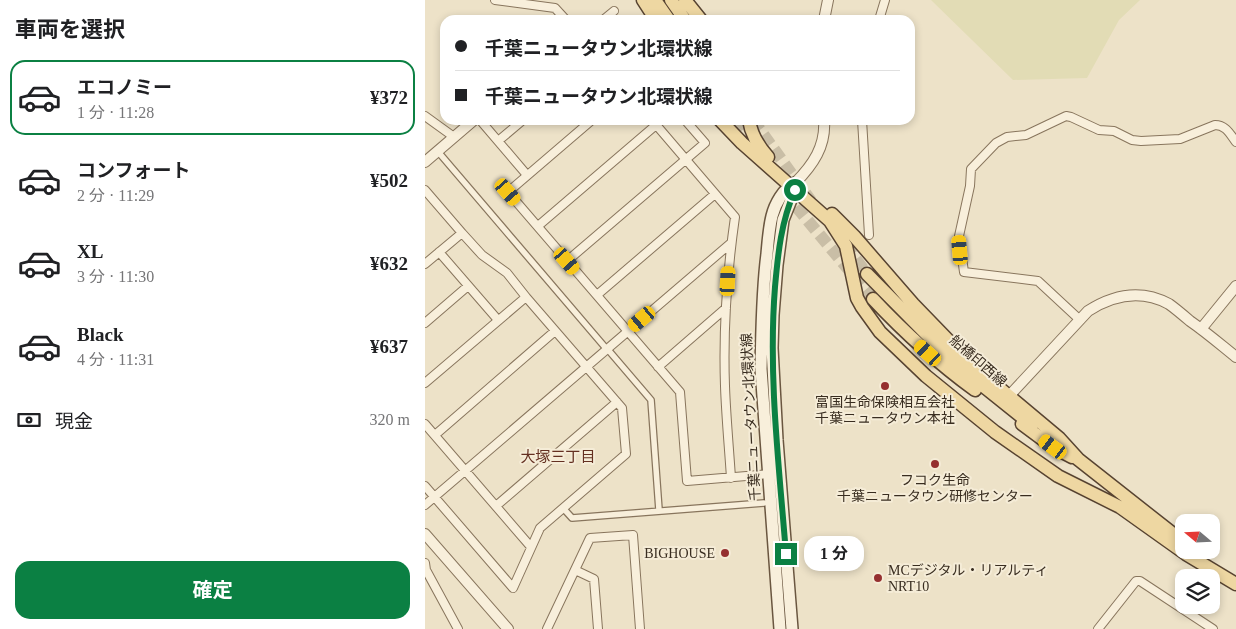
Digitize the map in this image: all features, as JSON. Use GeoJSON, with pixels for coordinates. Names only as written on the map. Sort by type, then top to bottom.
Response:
{"type":"FeatureCollection","features":[{"type":"Feature","properties":{"kind":"main road"},"geometry":{"type":"LineString","coordinates":[[643,0],[653,15]]}},
{"type":"Feature","properties":{"kind":"main road"},"geometry":{"type":"LineString","coordinates":[[655,0],[666,15]]}},
{"type":"Feature","properties":{"kind":"main road"},"geometry":{"type":"LineString","coordinates":[[671,0],[682,15]]}},
{"type":"Feature","properties":{"kind":"main road"},"geometry":{"type":"LineString","coordinates":[[685,0],[697,15]]}},
{"type":"Feature","properties":{"kind":"main road"},"geometry":{"type":"LineString","coordinates":[[726,125],[830,221],[846,246],[857,298],[869,318],[880,332],[926,376],[995,432],[1058,476],[1120,507],[1186,554],[1236,584]]}},
{"type":"Feature","properties":{"kind":"main road"},"geometry":{"type":"LineString","coordinates":[[750,125],[761,149],[793,186],[855,236],[937,329],[973,366],[1059,438],[1079,460]]}},
{"type":"Feature","properties":{"kind":"main road","name":"千葉ニュータウン北環状線"},"geometry":{"type":"LineString","coordinates":[[780,629],[772,477],[773,315],[783,220],[793,186]]}},
{"type":"Feature","properties":{"kind":"main road","name":"船橋印西線"},"geometry":{"type":"LineString","coordinates":[[867,274],[957,365],[1010,409],[1079,460],[1175,536]]}},
{"type":"Feature","properties":{"kind":"main road","name":"船橋印西線"},"geometry":{"type":"LineString","coordinates":[[873,299],[913,340],[942,366],[1053,447],[1079,460]]}},
{"type":"Feature","properties":{"kind":"main road","name":"千葉ニュータウン北環状線"},"geometry":{"type":"LineString","coordinates":[[772,477],[792,629]]}},
{"type":"Feature","properties":{"kind":"main road"},"geometry":{"type":"LineString","coordinates":[[1204,559],[1236,584]]}},
{"type":"Feature","properties":{"kind":"street"},"geometry":{"type":"LineString","coordinates":[[495,0],[555,8],[562,15]]}},
{"type":"Feature","properties":{"kind":"street"},"geometry":{"type":"LineString","coordinates":[[825,15],[828,0]]}},
{"type":"Feature","properties":{"kind":"street"},"geometry":{"type":"LineString","coordinates":[[880,15],[885,0]]}},
{"type":"Feature","properties":{"kind":"street"},"geometry":{"type":"LineString","coordinates":[[609,15],[614,11]]}},
{"type":"Feature","properties":{"kind":"street"},"geometry":{"type":"LineString","coordinates":[[425,116],[454,137]]}},
{"type":"Feature","properties":{"kind":"street"},"geometry":{"type":"LineString","coordinates":[[1080,320],[1038,281],[964,272],[959,236],[970,186],[971,169],[1001,140],[1007,137],[1026,135],[1067,116],[1099,130],[1114,131],[1132,140],[1141,141],[1181,139],[1219,125],[1224,127],[1236,142]]}},
{"type":"Feature","properties":{"kind":"street"},"geometry":{"type":"LineString","coordinates":[[425,162],[468,125]]}},
{"type":"Feature","properties":{"kind":"street"},"geometry":{"type":"LineString","coordinates":[[484,125],[527,175]]}},
{"type":"Feature","properties":{"kind":"street"},"geometry":{"type":"LineString","coordinates":[[498,141],[517,125]]}},
{"type":"Feature","properties":{"kind":"street"},"geometry":{"type":"LineString","coordinates":[[586,125],[508,192],[680,392],[687,481],[772,477]]}},
{"type":"Feature","properties":{"kind":"street"},"geometry":{"type":"LineString","coordinates":[[537,226],[651,125]]}},
{"type":"Feature","properties":{"kind":"street"},"geometry":{"type":"LineString","coordinates":[[657,125],[735,217],[726,308],[725,385],[731,478]]}},
{"type":"Feature","properties":{"kind":"street"},"geometry":{"type":"LineString","coordinates":[[567,261],[705,143],[689,125]]}},
{"type":"Feature","properties":{"kind":"street"},"geometry":{"type":"LineString","coordinates":[[793,186],[811,166],[816,157],[824,136],[824,125]]}},
{"type":"Feature","properties":{"kind":"street"},"geometry":{"type":"LineString","coordinates":[[862,125],[869,235]]}},
{"type":"Feature","properties":{"kind":"street"},"geometry":{"type":"LineString","coordinates":[[440,154],[604,346]]}},
{"type":"Feature","properties":{"kind":"street"},"geometry":{"type":"LineString","coordinates":[[425,190],[482,255],[507,272],[526,297],[622,408],[626,454],[540,528],[513,588],[425,486]]}},
{"type":"Feature","properties":{"kind":"street"},"geometry":{"type":"LineString","coordinates":[[597,296],[715,194]]}},
{"type":"Feature","properties":{"kind":"street"},"geometry":{"type":"LineString","coordinates":[[425,204],[432,198]]}},
{"type":"Feature","properties":{"kind":"street"},"geometry":{"type":"LineString","coordinates":[[425,264],[462,233]]}},
{"type":"Feature","properties":{"kind":"street"},"geometry":{"type":"LineString","coordinates":[[425,505],[731,243]]}},
{"type":"Feature","properties":{"kind":"street"},"geometry":{"type":"LineString","coordinates":[[439,252],[498,320]]}},
{"type":"Feature","properties":{"kind":"street"},"geometry":{"type":"LineString","coordinates":[[425,323],[468,286]]}},
{"type":"Feature","properties":{"kind":"street"},"geometry":{"type":"LineString","coordinates":[[1201,329],[1236,286]]}},
{"type":"Feature","properties":{"kind":"street"},"geometry":{"type":"LineString","coordinates":[[1009,396],[1088,312],[1099,304],[1115,298],[1133,295],[1151,297],[1169,304],[1236,358]]}},
{"type":"Feature","properties":{"kind":"street"},"geometry":{"type":"LineString","coordinates":[[425,383],[526,297]]}},
{"type":"Feature","properties":{"kind":"street"},"geometry":{"type":"LineString","coordinates":[[658,367],[726,308]]}},
{"type":"Feature","properties":{"kind":"street"},"geometry":{"type":"LineString","coordinates":[[435,435],[555,331]]}},
{"type":"Feature","properties":{"kind":"street"},"geometry":{"type":"LineString","coordinates":[[610,352],[651,400],[659,510]]}},
{"type":"Feature","properties":{"kind":"street"},"geometry":{"type":"LineString","coordinates":[[496,506],[617,402]]}},
{"type":"Feature","properties":{"kind":"street"},"geometry":{"type":"LineString","coordinates":[[425,424],[531,547]]}},
{"type":"Feature","properties":{"kind":"street"},"geometry":{"type":"LineString","coordinates":[[563,508],[572,518],[764,503]]}},
{"type":"Feature","properties":{"kind":"street"},"geometry":{"type":"LineString","coordinates":[[425,534],[508,629]]}},
{"type":"Feature","properties":{"kind":"street"},"geometry":{"type":"LineString","coordinates":[[547,629],[590,538],[633,535],[640,629]]}},
{"type":"Feature","properties":{"kind":"street"},"geometry":{"type":"LineString","coordinates":[[425,563],[426,570],[458,629]]}},
{"type":"Feature","properties":{"kind":"street"},"geometry":{"type":"LineString","coordinates":[[575,570],[594,579],[598,629]]}},
{"type":"Feature","properties":{"kind":"street"},"geometry":{"type":"LineString","coordinates":[[1098,629],[1136,580],[1213,629]]}},
{"type":"Feature","properties":{"kind":"shaded area"},"geometry":{"type":"Polygon","coordinates":[[[931,0],[1140,0],[1119,20],[1087,78],[1013,80],[931,0]]]}},
{"type":"Feature","properties":{"kind":"tunnel"},"geometry":{"type":"LineString","coordinates":[[739,125],[756,149]]}},
{"type":"Feature","properties":{"kind":"tunnel"},"geometry":{"type":"LineString","coordinates":[[757,125],[811,201]]}},
{"type":"Feature","properties":{"kind":"tunnel"},"geometry":{"type":"LineString","coordinates":[[786,192],[873,299]]}},
{"type":"Feature","properties":{"kind":"tunnel"},"geometry":{"type":"LineString","coordinates":[[845,245],[867,274]]}},
{"type":"Feature","properties":{"kind":"place","name":"富国生命保険相互会社 千葉ニュータウン本社"},"geometry":{"type":"Point","coordinates":[885,386]}},
{"type":"Feature","properties":{"kind":"place","name":"フコク生命 千葉ニュータウン研修センター"},"geometry":{"type":"Point","coordinates":[935,464]}},
{"type":"Feature","properties":{"kind":"place","name":"BIGHOUSE"},"geometry":{"type":"Point","coordinates":[725,553]}},
{"type":"Feature","properties":{"kind":"place","name":"MCデジタル・リアルティ NRT10"},"geometry":{"type":"Point","coordinates":[878,578]}},
{"type":"Feature","properties":{"kind":"district","name":"大塚三丁目"},"geometry":{"type":"Point","coordinates":[558,457]}},
{"type":"Feature","properties":{"kind":"route"},"geometry":{"type":"LineString","coordinates":[[786,554],[772,348],[777,265],[783,220],[795,190]]}}]}
